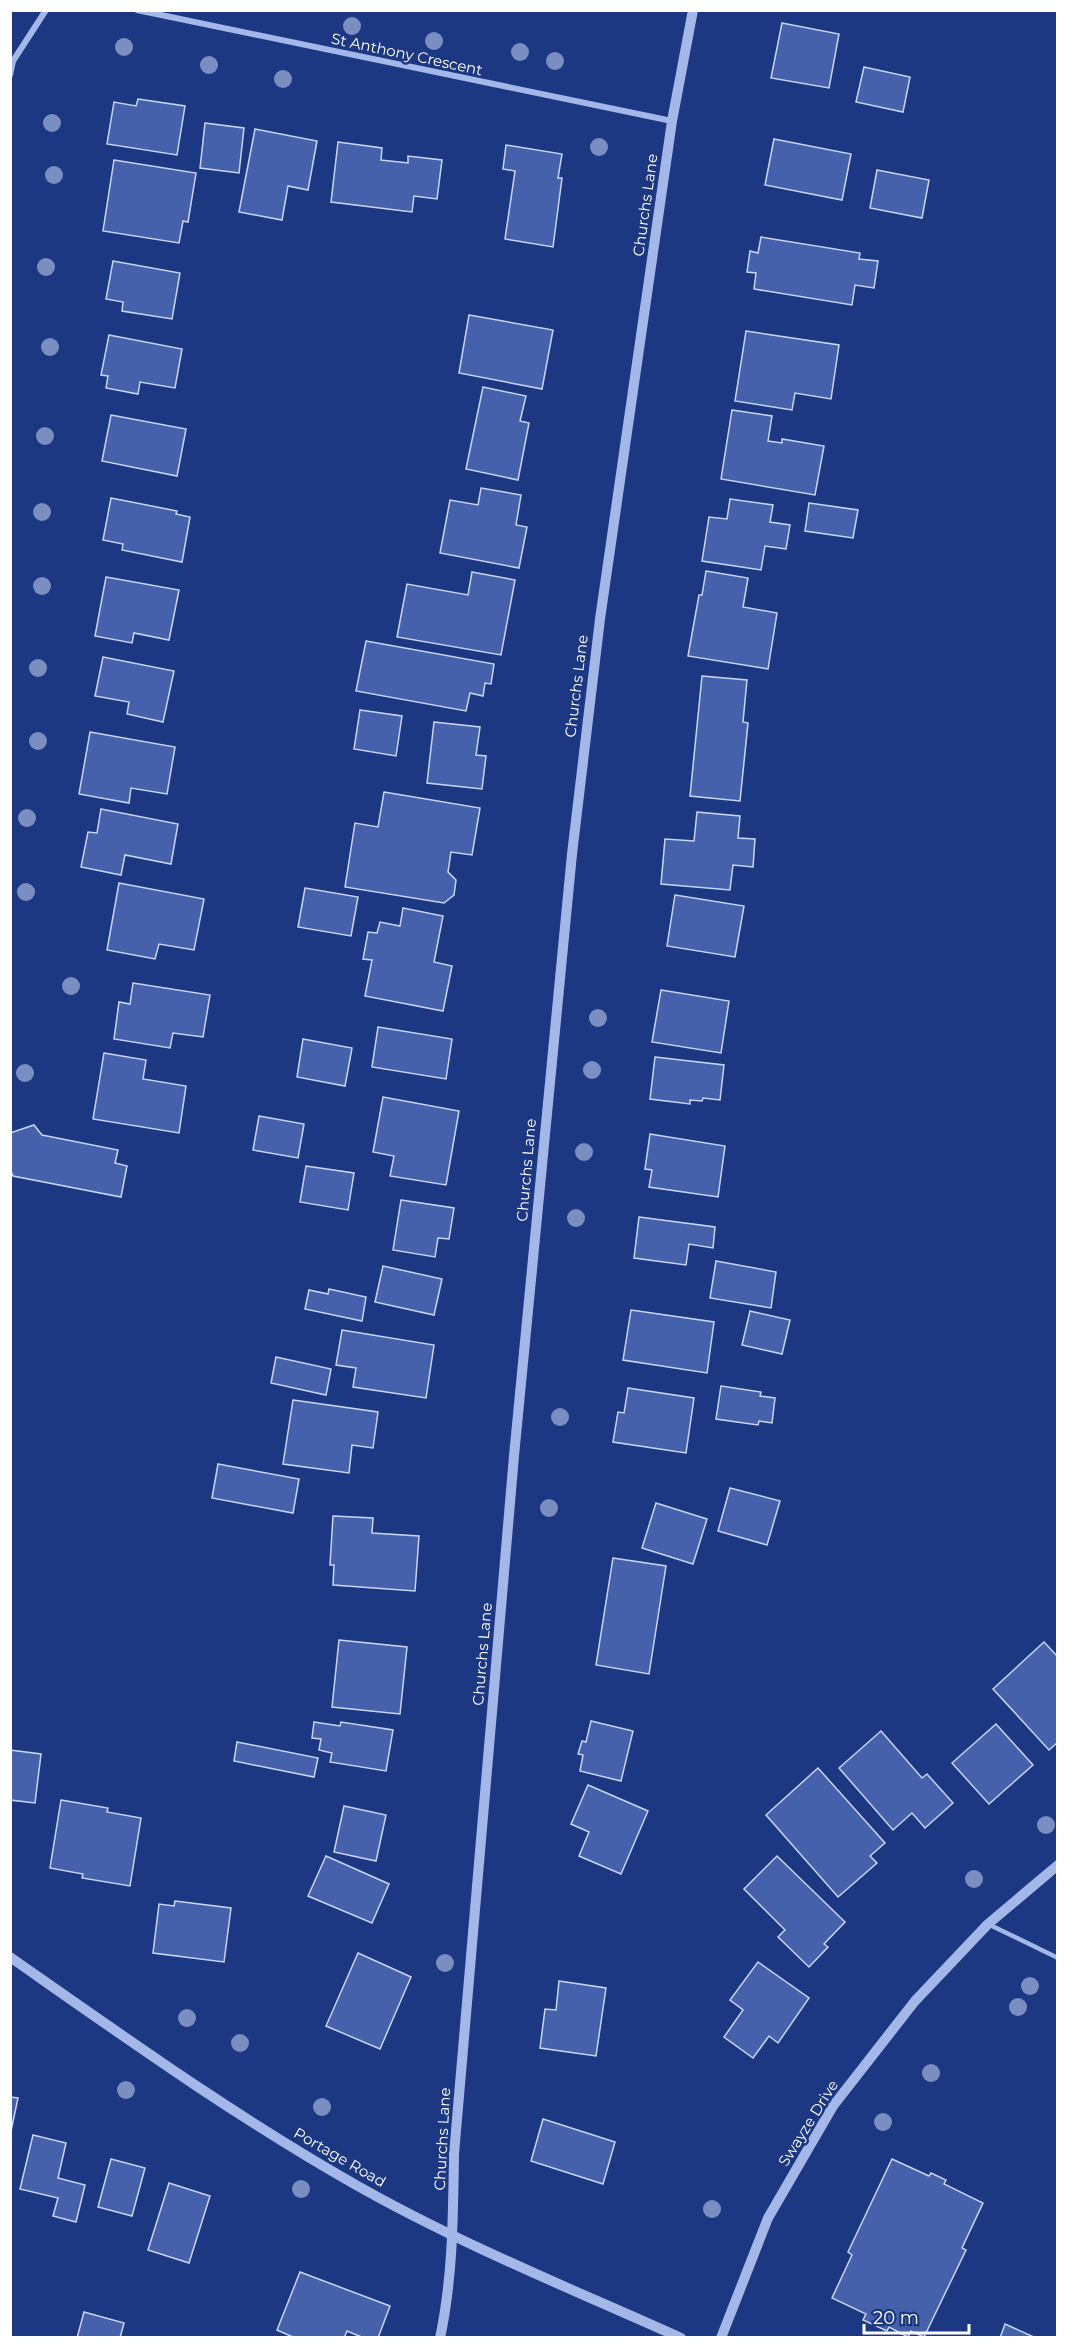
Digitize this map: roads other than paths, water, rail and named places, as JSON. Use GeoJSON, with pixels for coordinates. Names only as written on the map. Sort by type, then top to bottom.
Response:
{"type":"FeatureCollection","features":[{"type":"Feature","properties":{"kind":"street"},"geometry":{"type":"LineString","coordinates":[[10,75],[13,61],[46,10]]}},
{"type":"Feature","properties":{"kind":"street","name":"St Anthony Crescent"},"geometry":{"type":"LineString","coordinates":[[137,10],[672,121]]}},
{"type":"Feature","properties":{"kind":"street","name":"Churchs Lane"},"geometry":{"type":"LineString","coordinates":[[440,2337],[448,2300],[453,2236],[455,2142],[512,1479],[572,854],[600,619],[672,121],[693,10]]}},
{"type":"Feature","properties":{"kind":"street","name":"Swayze Drive"},"geometry":{"type":"LineString","coordinates":[[721,2337],[768,2218],[833,2106],[915,2001],[988,1924],[1058,1865]]}},
{"type":"Feature","properties":{"kind":"street","name":"Portage Road"},"geometry":{"type":"LineString","coordinates":[[10,1956],[256,2125],[356,2185],[453,2236],[681,2337]]}},
{"type":"Feature","properties":{"kind":"lane"},"geometry":{"type":"LineString","coordinates":[[988,1924],[1058,1958]]}}]}
